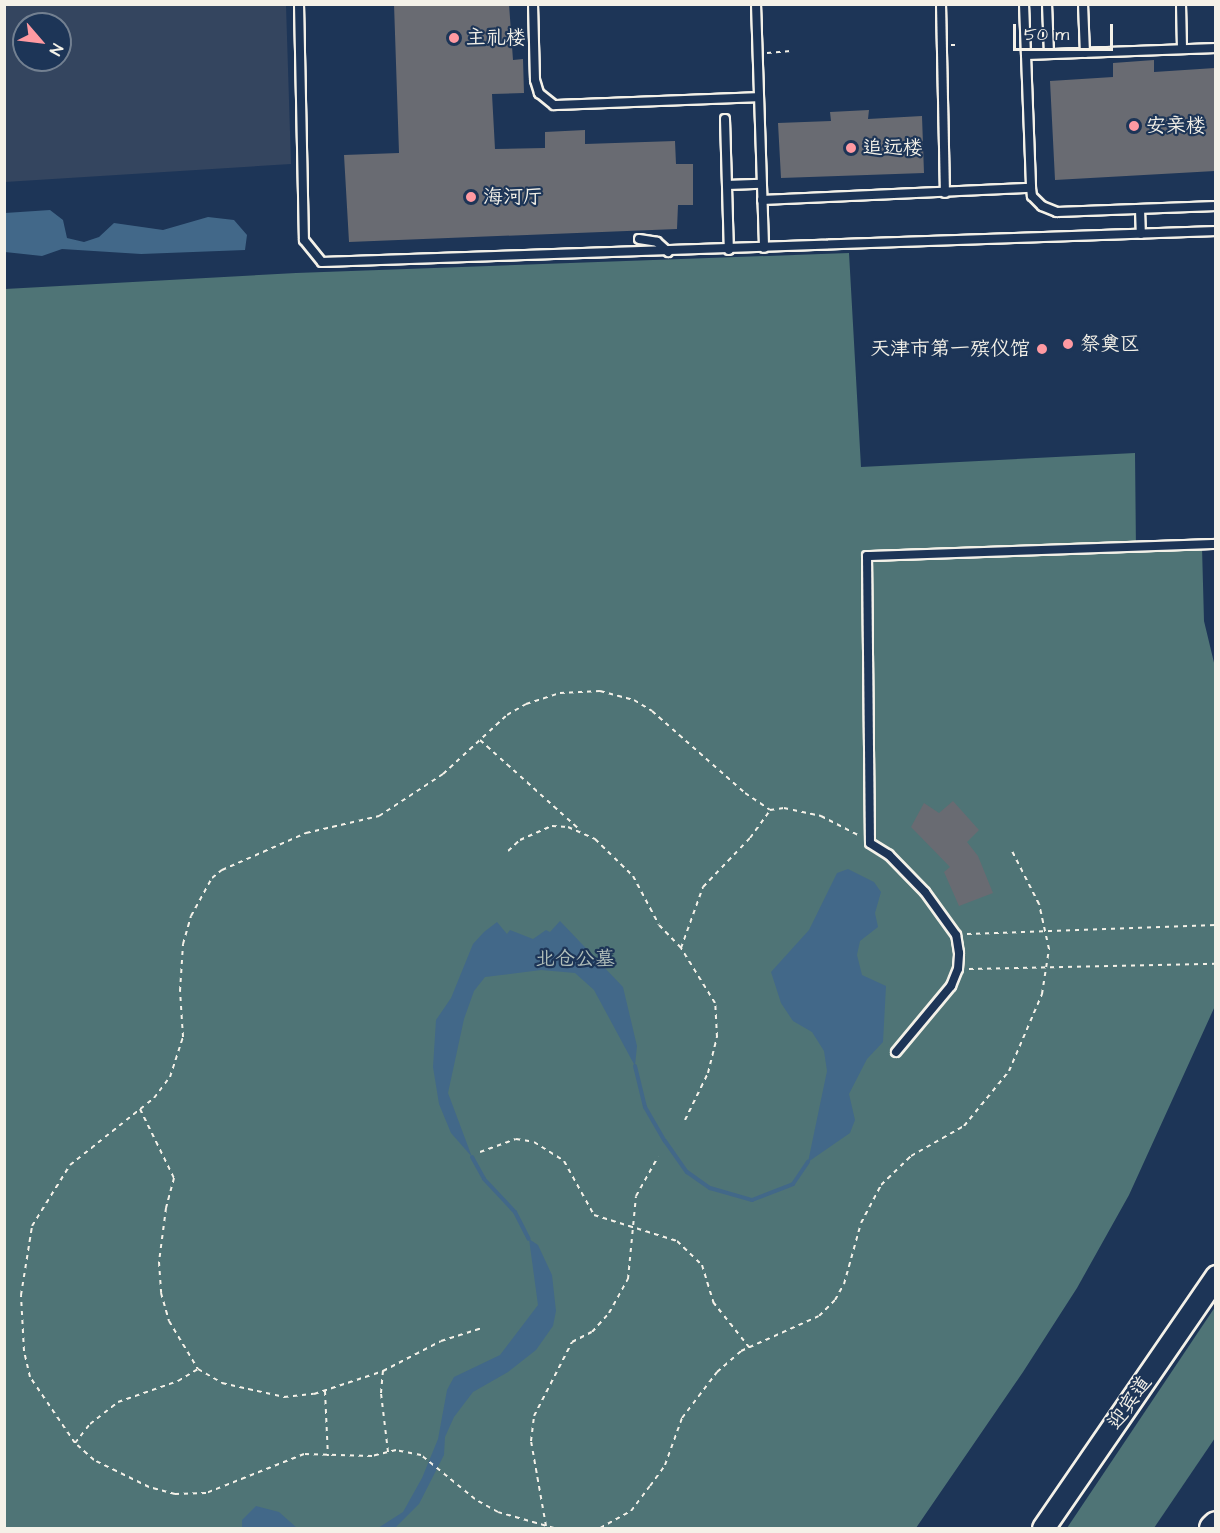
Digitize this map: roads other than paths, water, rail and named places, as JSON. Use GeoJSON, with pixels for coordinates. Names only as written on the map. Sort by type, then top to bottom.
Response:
{"type":"FeatureCollection","features":[{"type":"Feature","properties":{"kind":"street","name":"迎宾道"},"geometry":{"type":"LineString","coordinates":[[1043,1528],[1215,1276]]}},
{"type":"Feature","properties":{"kind":"lane"},"geometry":{"type":"LineString","coordinates":[[299,4],[304,240],[322,262],[729,250],[1215,231]]}},
{"type":"Feature","properties":{"kind":"lane"},"geometry":{"type":"LineString","coordinates":[[533,4],[535,80],[539,93],[554,105],[758,97]]}},
{"type":"Feature","properties":{"kind":"lane"},"geometry":{"type":"LineString","coordinates":[[756,4],[764,248]]}},
{"type":"Feature","properties":{"kind":"lane"},"geometry":{"type":"LineString","coordinates":[[941,4],[945,193]]}},
{"type":"Feature","properties":{"kind":"lane"},"geometry":{"type":"LineString","coordinates":[[1024,4],[1030,188],[1036,201],[1057,212],[1215,206]]}},
{"type":"Feature","properties":{"kind":"lane"},"geometry":{"type":"LineString","coordinates":[[1047,4],[1049,54]]}},
{"type":"Feature","properties":{"kind":"lane"},"geometry":{"type":"LineString","coordinates":[[1083,4],[1084,53]]}},
{"type":"Feature","properties":{"kind":"lane"},"geometry":{"type":"LineString","coordinates":[[1181,4],[1182,49]]}},
{"type":"Feature","properties":{"kind":"lane"},"geometry":{"type":"LineString","coordinates":[[1026,55],[1215,48]]}},
{"type":"Feature","properties":{"kind":"lane"},"geometry":{"type":"LineString","coordinates":[[725,119],[729,250]]}},
{"type":"Feature","properties":{"kind":"lane"},"geometry":{"type":"LineString","coordinates":[[727,185],[761,184]]}},
{"type":"Feature","properties":{"kind":"lane"},"geometry":{"type":"LineString","coordinates":[[762,200],[1030,188]]}},
{"type":"Feature","properties":{"kind":"lane"},"geometry":{"type":"LineString","coordinates":[[1140,209],[1141,234]]}},
{"type":"Feature","properties":{"kind":"lane"},"geometry":{"type":"LineString","coordinates":[[639,239],[657,242],[668,252]]}},
{"type":"Feature","properties":{"kind":"lane"},"geometry":{"type":"LineString","coordinates":[[896,1052],[941,1001],[958,969],[956,935],[919,885],[889,855],[870,843],[867,556],[1215,544]]}},
{"type":"Feature","properties":{"kind":"waterway"},"geometry":{"type":"LineString","coordinates":[[635,1066],[645,1107],[665,1141],[687,1172],[710,1188],[752,1200],[793,1184],[808,1162]]}},
{"type":"Feature","properties":{"kind":"waterway"},"geometry":{"type":"LineString","coordinates":[[472,1157],[484,1179],[515,1212],[529,1239]]}},
{"type":"Feature","properties":{"kind":"place","name":"主礼楼"},"geometry":{"type":"Point","coordinates":[454,38]}},
{"type":"Feature","properties":{"kind":"place","name":"安亲楼"},"geometry":{"type":"Point","coordinates":[1134,126]}},
{"type":"Feature","properties":{"kind":"place","name":"追远楼"},"geometry":{"type":"Point","coordinates":[851,148]}},
{"type":"Feature","properties":{"kind":"place","name":"海河厅"},"geometry":{"type":"Point","coordinates":[471,197]}},
{"type":"Feature","properties":{"kind":"place","name":"祭奠区"},"geometry":{"type":"Point","coordinates":[1068,344]}},
{"type":"Feature","properties":{"kind":"place","name":"天津市第一殡仪馆"},"geometry":{"type":"Point","coordinates":[1042,349]}},
{"type":"Feature","properties":{"kind":"park label","name":"北仓公墓"},"geometry":{"type":"Point","coordinates":[575,959]}}]}
